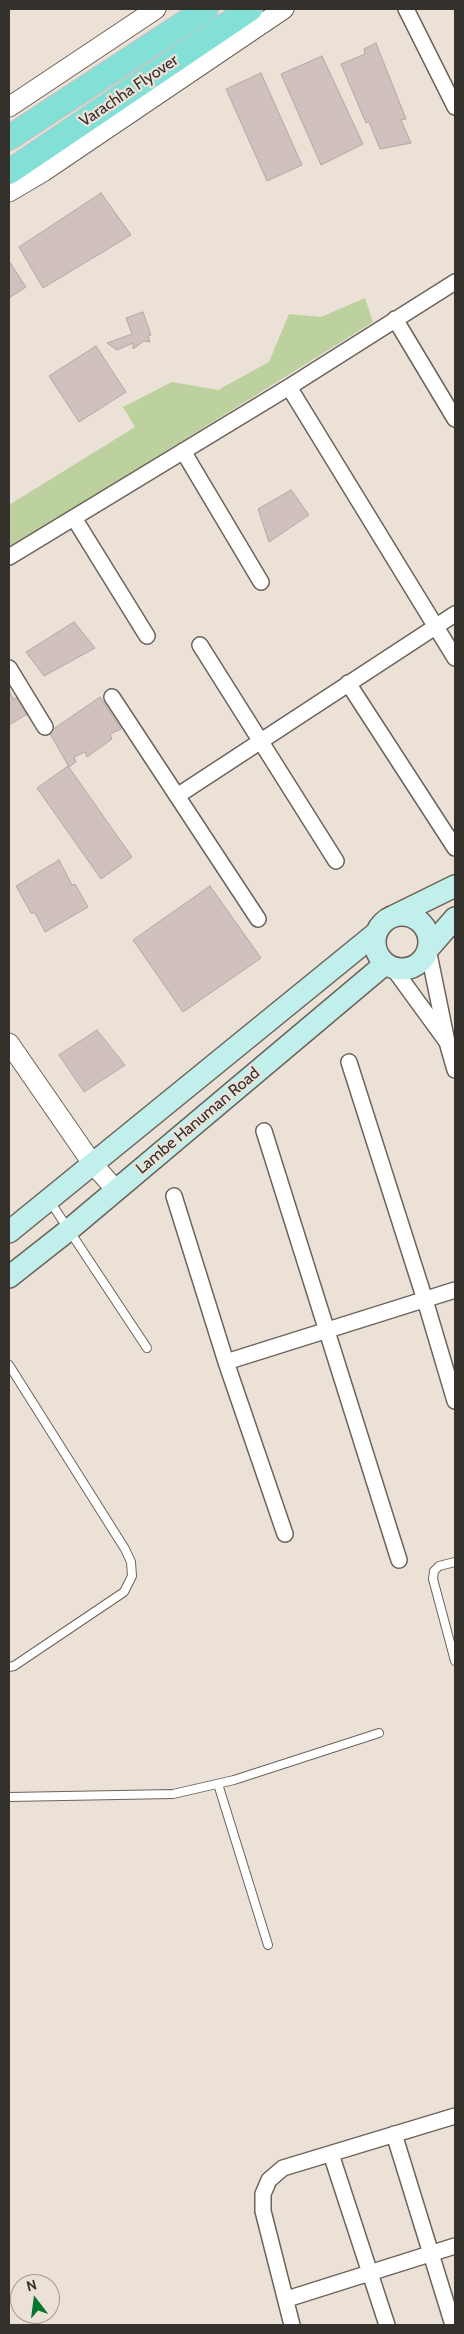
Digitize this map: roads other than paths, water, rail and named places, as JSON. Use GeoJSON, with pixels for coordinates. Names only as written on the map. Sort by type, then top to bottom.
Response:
{"type":"FeatureCollection","features":[{"type":"Feature","properties":{"kind":"main road","name":"Varachha Flyover"},"geometry":{"type":"LineString","coordinates":[[9,138],[206,9]]}},
{"type":"Feature","properties":{"kind":"main road","name":"Varachha Flyover"},"geometry":{"type":"LineString","coordinates":[[9,172],[250,9]]}},
{"type":"Feature","properties":{"kind":"main road"},"geometry":{"type":"LineString","coordinates":[[455,886],[385,920],[375,934],[375,951],[389,966],[401,970],[418,965],[428,949],[455,918]]}},
{"type":"Feature","properties":{"kind":"main road"},"geometry":{"type":"LineString","coordinates":[[394,916],[404,915],[413,917],[421,922],[429,940],[428,949]]}},
{"type":"Feature","properties":{"kind":"main road","name":"Lambe Hanuman Road"},"geometry":{"type":"LineString","coordinates":[[9,1232],[48,1198],[375,934]]}},
{"type":"Feature","properties":{"kind":"main road","name":"Lambe Hanuman Road"},"geometry":{"type":"LineString","coordinates":[[9,1277],[389,966]]}},
{"type":"Feature","properties":{"kind":"street"},"geometry":{"type":"LineString","coordinates":[[9,107],[156,9]]}},
{"type":"Feature","properties":{"kind":"street"},"geometry":{"type":"LineString","coordinates":[[9,192],[43,172],[284,9]]}},
{"type":"Feature","properties":{"kind":"street"},"geometry":{"type":"LineString","coordinates":[[406,9],[455,107]]}},
{"type":"Feature","properties":{"kind":"street"},"geometry":{"type":"LineString","coordinates":[[9,557],[455,282]]}},
{"type":"Feature","properties":{"kind":"street"},"geometry":{"type":"LineString","coordinates":[[394,319],[455,419]]}},
{"type":"Feature","properties":{"kind":"street"},"geometry":{"type":"LineString","coordinates":[[289,386],[455,658]]}},
{"type":"Feature","properties":{"kind":"street"},"geometry":{"type":"LineString","coordinates":[[183,451],[261,582]]}},
{"type":"Feature","properties":{"kind":"street"},"geometry":{"type":"LineString","coordinates":[[74,518],[147,636]]}},
{"type":"Feature","properties":{"kind":"street"},"geometry":{"type":"LineString","coordinates":[[177,796],[455,614]]}},
{"type":"Feature","properties":{"kind":"street"},"geometry":{"type":"LineString","coordinates":[[200,645],[336,861]]}},
{"type":"Feature","properties":{"kind":"street"},"geometry":{"type":"LineString","coordinates":[[9,668],[45,727]]}},
{"type":"Feature","properties":{"kind":"street"},"geometry":{"type":"LineString","coordinates":[[348,683],[455,848]]}},
{"type":"Feature","properties":{"kind":"street"},"geometry":{"type":"LineString","coordinates":[[112,697],[258,919]]}},
{"type":"Feature","properties":{"kind":"street"},"geometry":{"type":"LineString","coordinates":[[428,949],[436,998],[455,1070]]}},
{"type":"Feature","properties":{"kind":"street"},"geometry":{"type":"LineString","coordinates":[[389,966],[447,1042]]}},
{"type":"Feature","properties":{"kind":"street"},"geometry":{"type":"LineString","coordinates":[[9,1043],[92,1163],[116,1190]]}},
{"type":"Feature","properties":{"kind":"street"},"geometry":{"type":"LineString","coordinates":[[349,1062],[425,1300],[455,1401]]}},
{"type":"Feature","properties":{"kind":"street"},"geometry":{"type":"LineString","coordinates":[[264,1131],[399,1560]]}},
{"type":"Feature","properties":{"kind":"street"},"geometry":{"type":"LineString","coordinates":[[174,1196],[226,1362],[285,1534]]}},
{"type":"Feature","properties":{"kind":"street"},"geometry":{"type":"LineString","coordinates":[[226,1362],[455,1290]]}},
{"type":"Feature","properties":{"kind":"street"},"geometry":{"type":"LineString","coordinates":[[292,2325],[287,2299],[263,2211],[263,2194],[269,2180],[283,2168],[455,2117]]}},
{"type":"Feature","properties":{"kind":"street"},"geometry":{"type":"LineString","coordinates":[[394,2134],[453,2325]]}},
{"type":"Feature","properties":{"kind":"street"},"geometry":{"type":"LineString","coordinates":[[331,2154],[387,2325]]}},
{"type":"Feature","properties":{"kind":"street"},"geometry":{"type":"LineString","coordinates":[[287,2299],[455,2246]]}},
{"type":"Feature","properties":{"kind":"lane"},"geometry":{"type":"LineString","coordinates":[[48,1198],[70,1229],[114,1302],[147,1348]]}},
{"type":"Feature","properties":{"kind":"lane"},"geometry":{"type":"LineString","coordinates":[[9,1365],[11,1375],[125,1549],[131,1562],[132,1576],[124,1592],[14,1666],[9,1667]]}},
{"type":"Feature","properties":{"kind":"lane"},"geometry":{"type":"LineString","coordinates":[[455,1562],[439,1566],[434,1571],[432,1579],[455,1661]]}},
{"type":"Feature","properties":{"kind":"lane"},"geometry":{"type":"LineString","coordinates":[[9,1797],[173,1794],[218,1784],[379,1733]]}},
{"type":"Feature","properties":{"kind":"lane"},"geometry":{"type":"LineString","coordinates":[[218,1784],[268,1945]]}}]}
